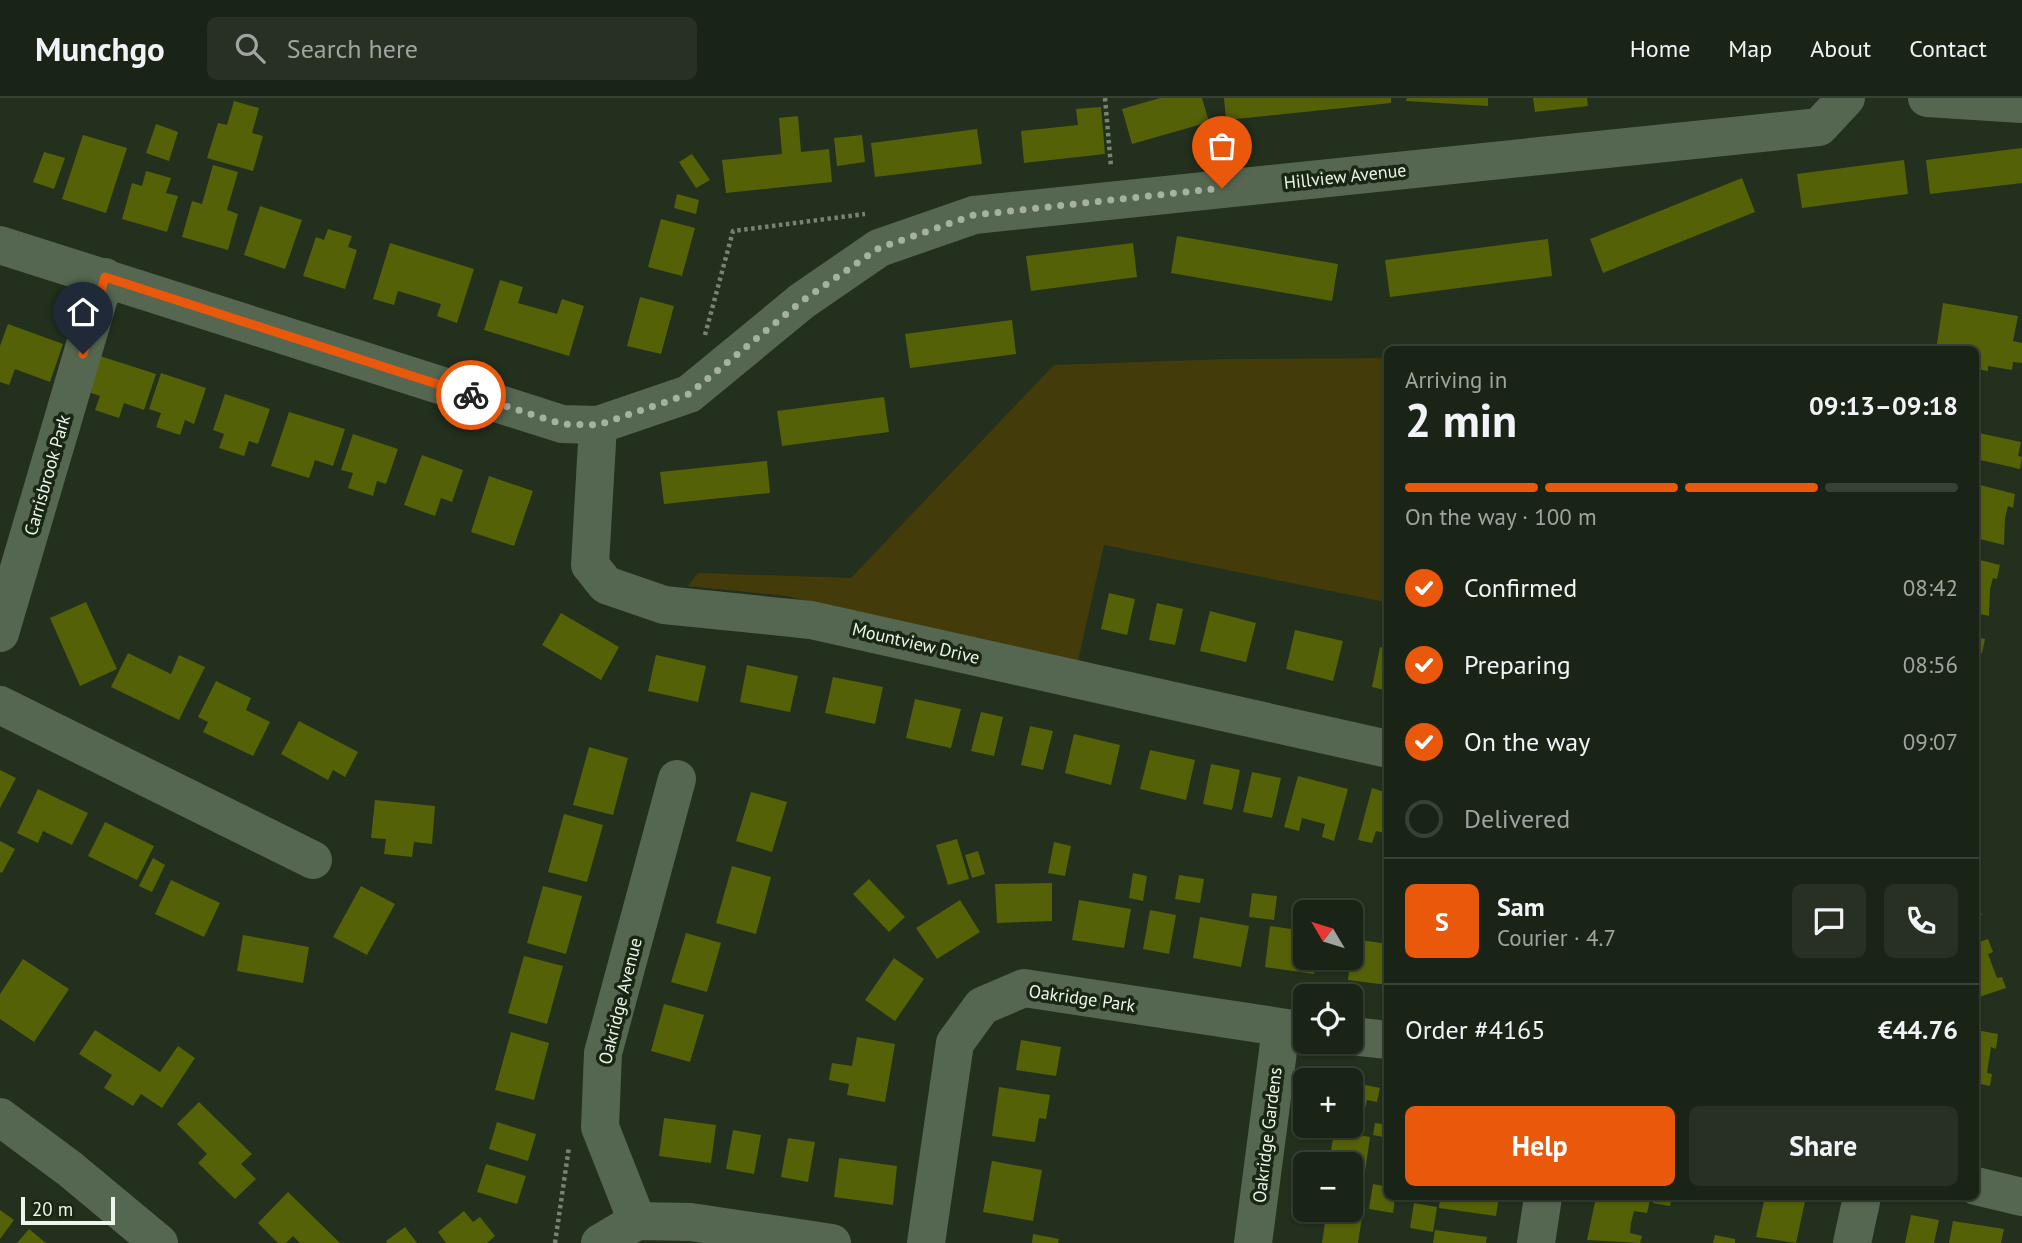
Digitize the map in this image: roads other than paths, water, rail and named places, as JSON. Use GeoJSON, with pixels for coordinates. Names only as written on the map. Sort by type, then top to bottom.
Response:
{"type":"FeatureCollection","features":[{"type":"Feature","properties":{"kind":"street","name":"Hillview Avenue"},"geometry":{"type":"LineString","coordinates":[[598,425],[689,394],[802,301],[879,248],[974,215],[1819,127],[1846,98]]}},
{"type":"Feature","properties":{"kind":"street"},"geometry":{"type":"LineString","coordinates":[[1927,98],[2022,104]]}},
{"type":"Feature","properties":{"kind":"street"},"geometry":{"type":"LineString","coordinates":[[0,245],[562,424],[598,425]]}},
{"type":"Feature","properties":{"kind":"street","name":"Carrisbrook Park"},"geometry":{"type":"LineString","coordinates":[[0,633],[105,277]]}},
{"type":"Feature","properties":{"kind":"street","name":"Mountview Drive"},"geometry":{"type":"LineString","coordinates":[[598,425],[590,565],[606,585],[664,604],[811,620],[1384,748]]}},
{"type":"Feature","properties":{"kind":"street"},"geometry":{"type":"LineString","coordinates":[[0,705],[313,860]]}},
{"type":"Feature","properties":{"kind":"street","name":"Oakridge Avenue"},"geometry":{"type":"LineString","coordinates":[[637,1221],[600,1128],[603,1054],[677,779]]}},
{"type":"Feature","properties":{"kind":"street","name":"Oakridge Park"},"geometry":{"type":"LineString","coordinates":[[926,1243],[955,1042],[982,1006],[1024,988],[1293,1029]]}},
{"type":"Feature","properties":{"kind":"street","name":"Oakridge Gardens"},"geometry":{"type":"LineString","coordinates":[[1253,1243],[1293,1029]]}},
{"type":"Feature","properties":{"kind":"street"},"geometry":{"type":"LineString","coordinates":[[1363,1037],[1384,1040]]}},
{"type":"Feature","properties":{"kind":"street"},"geometry":{"type":"LineString","coordinates":[[0,1117],[70,1169],[159,1243]]}},
{"type":"Feature","properties":{"kind":"street"},"geometry":{"type":"LineString","coordinates":[[1979,1187],[2022,1197]]}},
{"type":"Feature","properties":{"kind":"street"},"geometry":{"type":"LineString","coordinates":[[1536,1243],[1543,1200]]}},
{"type":"Feature","properties":{"kind":"street"},"geometry":{"type":"LineString","coordinates":[[1853,1243],[1861,1200]]}},
{"type":"Feature","properties":{"kind":"street"},"geometry":{"type":"LineString","coordinates":[[600,1243],[637,1221],[691,1222],[832,1243]]}}]}
